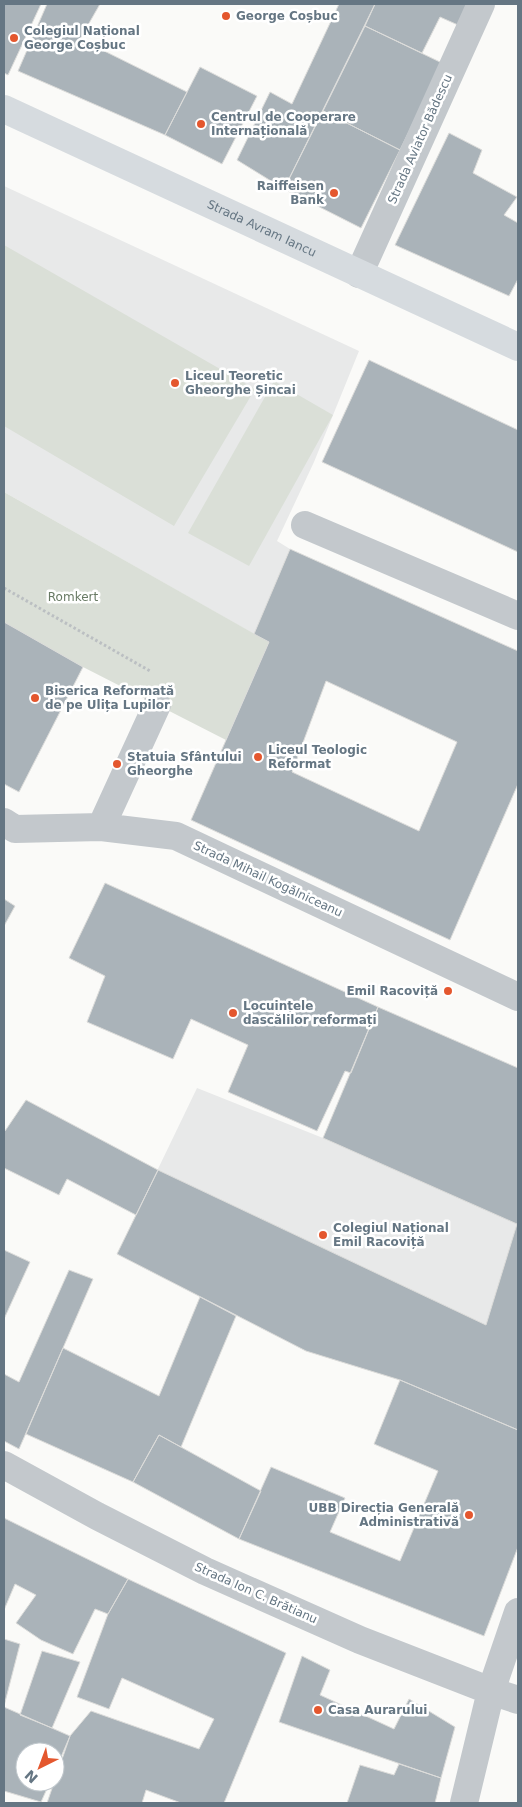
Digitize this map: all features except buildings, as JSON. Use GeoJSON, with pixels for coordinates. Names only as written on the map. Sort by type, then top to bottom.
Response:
{"type":"FeatureCollection","features":[{"type":"Feature","properties":{"kind":"main road","name":"Strada Avram Iancu"},"geometry":{"type":"LineString","coordinates":[[4,109],[518,347]]}},
{"type":"Feature","properties":{"kind":"street","name":"Strada Aviator Bădescu"},"geometry":{"type":"LineString","coordinates":[[359,274],[481,4]]}},
{"type":"Feature","properties":{"kind":"street"},"geometry":{"type":"LineString","coordinates":[[305,525],[518,616]]}},
{"type":"Feature","properties":{"kind":"street"},"geometry":{"type":"LineString","coordinates":[[101,828],[157,705]]}},
{"type":"Feature","properties":{"kind":"street","name":"Strada Mihail Kogălniceanu"},"geometry":{"type":"LineString","coordinates":[[4,822],[15,829],[101,828],[176,836],[518,997]]}},
{"type":"Feature","properties":{"kind":"street","name":"Strada Ion C. Brătianu"},"geometry":{"type":"LineString","coordinates":[[4,1464],[97,1516],[205,1571],[360,1640],[491,1692],[518,1700]]}},
{"type":"Feature","properties":{"kind":"street"},"geometry":{"type":"LineString","coordinates":[[464,1803],[491,1692],[518,1612]]}},
{"type":"Feature","properties":{"kind":"path"},"geometry":{"type":"LineString","coordinates":[[4,588],[151,671]]}},
{"type":"Feature","properties":{"kind":"shaded area","name":"Liceul Teoretic Gheorghe Șincai"},"geometry":{"type":"Polygon","coordinates":[[[4,186],[359,351],[314,462],[277,541],[290,549],[254,634],[4,492],[4,186]]]}},
{"type":"Feature","properties":{"kind":"shaded area","name":"Colegiul Național Emil Racoviță"},"geometry":{"type":"Polygon","coordinates":[[[378,1007],[518,1068],[518,1430],[400,1380],[306,1351],[117,1254],[197,1088],[323,1138],[378,1007]]]}},
{"type":"Feature","properties":{"kind":"green space"},"geometry":{"type":"Polygon","coordinates":[[[4,245],[255,389],[174,526],[4,426],[4,245]]]}},
{"type":"Feature","properties":{"kind":"green space"},"geometry":{"type":"Polygon","coordinates":[[[274,381],[333,415],[249,566],[188,533],[274,381]]]}},
{"type":"Feature","properties":{"kind":"green space","name":"Romkert"},"geometry":{"type":"Polygon","coordinates":[[[4,492],[269,642],[226,740],[83,667],[4,622],[4,492]]]}},
{"type":"Feature","properties":{"kind":"place","name":"George Coșbuc"},"geometry":{"type":"Point","coordinates":[226,16]}},
{"type":"Feature","properties":{"kind":"place","name":"Colegiul Național George Coșbuc"},"geometry":{"type":"Point","coordinates":[14,38]}},
{"type":"Feature","properties":{"kind":"place","name":"Centrul de Cooperare Internațională"},"geometry":{"type":"Point","coordinates":[201,124]}},
{"type":"Feature","properties":{"kind":"place","name":"Raiffeisen Bank"},"geometry":{"type":"Point","coordinates":[334,193]}},
{"type":"Feature","properties":{"kind":"place","name":"Liceul Teoretic Gheorghe Șincai"},"geometry":{"type":"Point","coordinates":[175,383]}},
{"type":"Feature","properties":{"kind":"place","name":"Biserica Reformată de pe Ulița Lupilor"},"geometry":{"type":"Point","coordinates":[35,698]}},
{"type":"Feature","properties":{"kind":"place","name":"Liceul Teologic Reformat"},"geometry":{"type":"Point","coordinates":[258,757]}},
{"type":"Feature","properties":{"kind":"place","name":"Statuia Sfântului Gheorghe"},"geometry":{"type":"Point","coordinates":[117,764]}},
{"type":"Feature","properties":{"kind":"place","name":"Emil Racoviță"},"geometry":{"type":"Point","coordinates":[448,991]}},
{"type":"Feature","properties":{"kind":"place","name":"Locuințele dascălilor reformați"},"geometry":{"type":"Point","coordinates":[233,1013]}},
{"type":"Feature","properties":{"kind":"place","name":"Colegiul Național Emil Racoviță"},"geometry":{"type":"Point","coordinates":[323,1235]}},
{"type":"Feature","properties":{"kind":"place","name":"UBB Direcția Generală Administrativă"},"geometry":{"type":"Point","coordinates":[469,1515]}},
{"type":"Feature","properties":{"kind":"place","name":"Casa Aurarului"},"geometry":{"type":"Point","coordinates":[318,1710]}}]}
